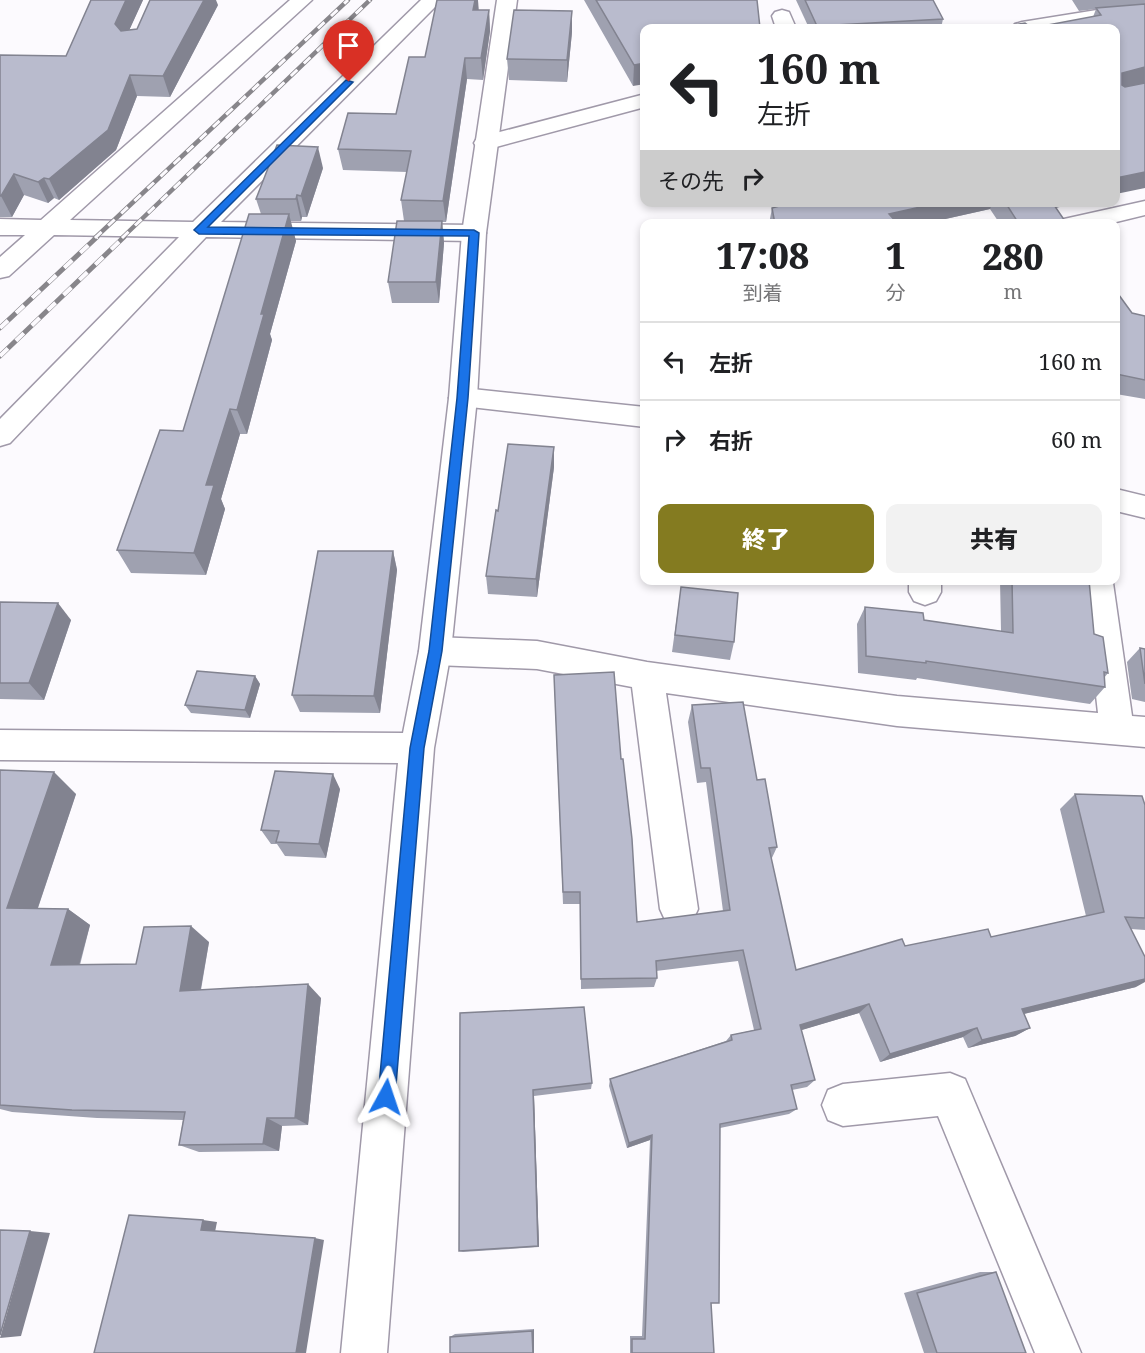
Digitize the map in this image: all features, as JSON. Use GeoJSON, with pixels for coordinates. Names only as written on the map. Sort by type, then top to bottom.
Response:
{"type":"FeatureCollection","features":[{"type":"Feature","properties":{"kind":"street"},"geometry":{"type":"LineString","coordinates":[[0,270],[302,0]]}},
{"type":"Feature","properties":{"kind":"street"},"geometry":{"type":"LineString","coordinates":[[0,436],[199,230],[432,0]]}},
{"type":"Feature","properties":{"kind":"street"},"geometry":{"type":"LineString","coordinates":[[364,1353],[417,748],[435,651],[463,398],[474,233],[507,0]]}},
{"type":"Feature","properties":{"kind":"street"},"geometry":{"type":"LineString","coordinates":[[1047,24],[1103,15],[1145,13]]}},
{"type":"Feature","properties":{"kind":"street"},"geometry":{"type":"LineString","coordinates":[[485,143],[640,101]]}},
{"type":"Feature","properties":{"kind":"street"},"geometry":{"type":"LineString","coordinates":[[1092,219],[1145,208]]}},
{"type":"Feature","properties":{"kind":"street"},"geometry":{"type":"LineString","coordinates":[[0,227],[474,233]]}},
{"type":"Feature","properties":{"kind":"street"},"geometry":{"type":"LineString","coordinates":[[463,398],[640,416]]}},
{"type":"Feature","properties":{"kind":"street"},"geometry":{"type":"LineString","coordinates":[[1120,501],[1145,507]]}},
{"type":"Feature","properties":{"kind":"street"},"geometry":{"type":"LineString","coordinates":[[435,651],[537,656],[647,676],[897,711],[1131,731],[1097,585]]}},
{"type":"Feature","properties":{"kind":"street"},"geometry":{"type":"LineString","coordinates":[[647,676],[679,909]]}},
{"type":"Feature","properties":{"kind":"street"},"geometry":{"type":"LineString","coordinates":[[0,745],[417,748]]}},
{"type":"Feature","properties":{"kind":"street"},"geometry":{"type":"LineString","coordinates":[[843,1105],[950,1094],[1058,1353]]}},
{"type":"Feature","properties":{"kind":"building"},"geometry":{"type":"Polygon","coordinates":[[[91,0],[126,0],[115,24],[121,31],[137,29],[150,0],[204,0],[163,76],[130,75],[108,130],[49,179],[44,178],[38,182],[14,174],[0,196],[0,55],[66,56],[91,0]]]}},
{"type":"Feature","properties":{"kind":"building"},"geometry":{"type":"Polygon","coordinates":[[[437,0],[475,0],[473,10],[489,10],[481,58],[465,58],[443,201],[401,200],[411,151],[338,149],[348,113],[396,114],[409,57],[425,57],[437,0]]]}},
{"type":"Feature","properties":{"kind":"building"},"geometry":{"type":"Polygon","coordinates":[[[596,0],[757,0],[760,24],[640,24],[640,64],[634,65],[596,0]]]}},
{"type":"Feature","properties":{"kind":"building"},"geometry":{"type":"Polygon","coordinates":[[[805,0],[933,0],[943,19],[853,24],[816,24],[805,0]]]}},
{"type":"Feature","properties":{"kind":"building"},"geometry":{"type":"Polygon","coordinates":[[[1145,4],[1145,67],[1122,73],[1122,85],[1125,87],[1145,83],[1145,172],[1120,177],[1120,24],[1053,24],[1101,15],[1096,8],[1145,4]]]}},
{"type":"Feature","properties":{"kind":"building"},"geometry":{"type":"Polygon","coordinates":[[[514,10],[572,11],[567,60],[507,59],[514,10]]]}},
{"type":"Feature","properties":{"kind":"building"},"geometry":{"type":"Polygon","coordinates":[[[277,145],[318,147],[301,196],[297,195],[296,199],[256,199],[277,145]]]}},
{"type":"Feature","properties":{"kind":"building"},"geometry":{"type":"Polygon","coordinates":[[[920,207],[889,214],[894,219],[774,219],[772,208],[920,207]]]}},
{"type":"Feature","properties":{"kind":"building"},"geometry":{"type":"Polygon","coordinates":[[[1008,207],[1055,207],[1064,219],[1016,219],[1008,207]]]}},
{"type":"Feature","properties":{"kind":"building"},"geometry":{"type":"Polygon","coordinates":[[[249,214],[289,214],[237,410],[230,409],[206,485],[214,485],[194,553],[117,550],[160,430],[183,431],[249,214]]]}},
{"type":"Feature","properties":{"kind":"building"},"geometry":{"type":"Polygon","coordinates":[[[397,221],[442,221],[436,282],[388,282],[397,221]]]}},
{"type":"Feature","properties":{"kind":"building"},"geometry":{"type":"Polygon","coordinates":[[[1120,296],[1132,313],[1145,316],[1145,380],[1120,375],[1120,296]]]}},
{"type":"Feature","properties":{"kind":"building"},"geometry":{"type":"Polygon","coordinates":[[[508,444],[554,447],[536,579],[486,576],[508,444]]]}},
{"type":"Feature","properties":{"kind":"building"},"geometry":{"type":"Polygon","coordinates":[[[318,551],[393,551],[374,696],[292,695],[318,551]]]}},
{"type":"Feature","properties":{"kind":"building"},"geometry":{"type":"Polygon","coordinates":[[[1012,585],[1089,585],[1094,634],[1103,637],[1108,673],[1104,672],[1105,687],[926,661],[926,663],[866,656],[865,607],[923,613],[924,620],[1013,633],[1012,585]]]}},
{"type":"Feature","properties":{"kind":"building"},"geometry":{"type":"Polygon","coordinates":[[[681,587],[738,593],[734,642],[675,635],[681,587]]]}},
{"type":"Feature","properties":{"kind":"building"},"geometry":{"type":"Polygon","coordinates":[[[0,602],[58,603],[29,683],[0,683],[0,602]]]}},
{"type":"Feature","properties":{"kind":"building"},"geometry":{"type":"Polygon","coordinates":[[[1140,648],[1145,649],[1145,684],[1140,648]]]}},
{"type":"Feature","properties":{"kind":"building"},"geometry":{"type":"Polygon","coordinates":[[[197,671],[255,676],[245,710],[185,705],[197,671]]]}},
{"type":"Feature","properties":{"kind":"building"},"geometry":{"type":"Polygon","coordinates":[[[614,672],[621,759],[623,759],[632,839],[637,922],[730,910],[710,768],[701,768],[692,705],[743,702],[757,780],[765,779],[777,847],[769,848],[796,970],[902,939],[905,946],[988,929],[991,937],[1104,912],[1075,794],[1142,796],[1145,805],[1145,918],[1125,917],[1145,957],[1145,979],[1022,1009],[1030,1028],[982,1040],[977,1028],[890,1054],[869,1004],[800,1025],[815,1080],[791,1085],[797,1109],[720,1124],[719,1303],[711,1303],[714,1353],[632,1353],[632,1339],[645,1339],[652,1135],[629,1143],[610,1079],[732,1040],[731,1035],[761,1029],[743,950],[656,961],[657,978],[581,979],[580,892],[563,892],[554,675],[614,672]]]}},
{"type":"Feature","properties":{"kind":"building"},"geometry":{"type":"Polygon","coordinates":[[[0,770],[54,772],[7,908],[68,909],[51,965],[136,964],[144,927],[191,926],[180,991],[308,984],[295,1118],[267,1118],[263,1144],[179,1145],[185,1112],[72,1110],[0,1105],[0,770]]]}},
{"type":"Feature","properties":{"kind":"building"},"geometry":{"type":"Polygon","coordinates":[[[275,771],[333,774],[319,844],[276,842],[279,831],[261,830],[275,771]]]}},
{"type":"Feature","properties":{"kind":"building"},"geometry":{"type":"Polygon","coordinates":[[[584,1007],[592,1083],[533,1090],[538,1246],[459,1251],[460,1013],[584,1007]]]}},
{"type":"Feature","properties":{"kind":"building"},"geometry":{"type":"Polygon","coordinates":[[[129,1215],[203,1220],[201,1230],[315,1238],[296,1353],[94,1353],[129,1215]]]}},
{"type":"Feature","properties":{"kind":"building"},"geometry":{"type":"Polygon","coordinates":[[[0,1230],[30,1231],[0,1335],[0,1230]]]}},
{"type":"Feature","properties":{"kind":"building"},"geometry":{"type":"Polygon","coordinates":[[[996,1272],[1026,1353],[937,1353],[917,1293],[996,1272]]]}},
{"type":"Feature","properties":{"kind":"building"},"geometry":{"type":"Polygon","coordinates":[[[532,1331],[533,1353],[450,1353],[450,1337],[532,1331]]]}},
{"type":"Feature","properties":{"kind":"railway"},"geometry":{"type":"LineString","coordinates":[[95,238],[348,0]]}},
{"type":"Feature","properties":{"kind":"railway"},"geometry":{"type":"LineString","coordinates":[[122,238],[370,0]]}},
{"type":"Feature","properties":{"kind":"railway"},"geometry":{"type":"LineString","coordinates":[[0,328],[97,237]]}},
{"type":"Feature","properties":{"kind":"railway"},"geometry":{"type":"LineString","coordinates":[[0,356],[124,237]]}},
{"type":"Feature","properties":{"kind":"route"},"geometry":{"type":"LineString","coordinates":[[349,82],[199,230],[474,233],[463,398],[435,651],[417,748],[386,1097]]}}]}
